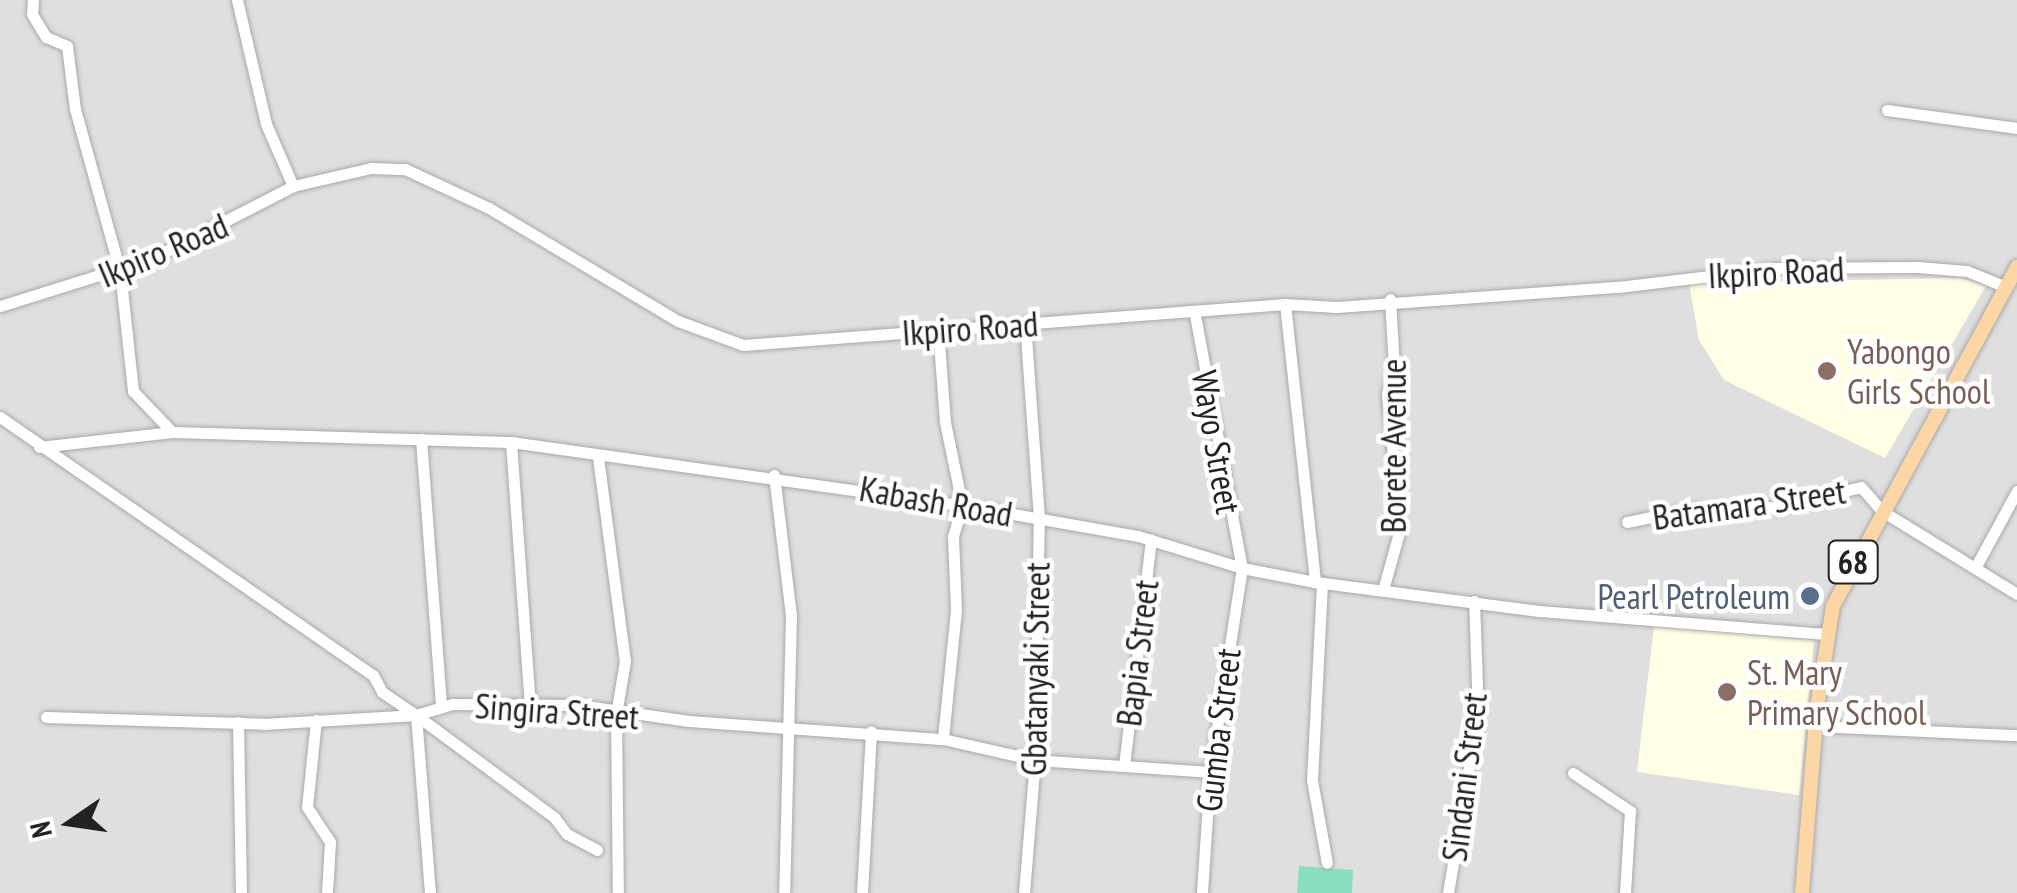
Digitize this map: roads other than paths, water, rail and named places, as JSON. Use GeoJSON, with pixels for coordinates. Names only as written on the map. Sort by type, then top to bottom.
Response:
{"type":"FeatureCollection","features":[{"type":"Feature","properties":{"kind":"main road","name":"68"},"geometry":{"type":"LineString","coordinates":[[1802,893],[1826,634],[1850,567],[2017,267]]}},
{"type":"Feature","properties":{"kind":"street"},"geometry":{"type":"LineString","coordinates":[[33,0],[32,14],[46,36],[67,46],[75,109],[120,271],[134,391],[172,432]]}},
{"type":"Feature","properties":{"kind":"street"},"geometry":{"type":"LineString","coordinates":[[238,0],[266,124],[293,186]]}},
{"type":"Feature","properties":{"kind":"street"},"geometry":{"type":"LineString","coordinates":[[1887,110],[2017,128]]}},
{"type":"Feature","properties":{"kind":"street","name":"Ikpiro Road"},"geometry":{"type":"LineString","coordinates":[[0,306],[120,271],[293,186],[344,170],[405,170],[489,208],[711,338],[770,346],[938,328],[1194,315],[1285,304],[1618,287],[1777,268],[1917,267],[1967,272],[2006,287]]}},
{"type":"Feature","properties":{"kind":"street","name":"Borete Avenue"},"geometry":{"type":"LineString","coordinates":[[1383,590],[1400,529],[1388,394],[1394,366],[1390,300]]}},
{"type":"Feature","properties":{"kind":"street"},"geometry":{"type":"LineString","coordinates":[[1285,304],[1319,583],[1312,780],[1327,863]]}},
{"type":"Feature","properties":{"kind":"street","name":"Wayo Street"},"geometry":{"type":"LineString","coordinates":[[1194,315],[1242,568]]}},
{"type":"Feature","properties":{"kind":"street","name":"Gbatanyaki Street"},"geometry":{"type":"LineString","coordinates":[[1024,893],[1034,760],[1039,518],[1025,324]]}},
{"type":"Feature","properties":{"kind":"street"},"geometry":{"type":"LineString","coordinates":[[938,328],[945,422],[962,505],[954,537],[956,610],[943,740]]}},
{"type":"Feature","properties":{"kind":"street"},"geometry":{"type":"LineString","coordinates":[[0,417],[39,448],[373,674],[394,703],[554,817],[566,834],[597,850]]}},
{"type":"Feature","properties":{"kind":"street","name":"Kabash Road"},"geometry":{"type":"LineString","coordinates":[[39,448],[172,432],[511,442],[598,456],[774,475],[1039,518],[1151,540],[1242,568],[1319,583],[1826,634]]}},
{"type":"Feature","properties":{"kind":"street"},"geometry":{"type":"LineString","coordinates":[[421,440],[442,707]]}},
{"type":"Feature","properties":{"kind":"street"},"geometry":{"type":"LineString","coordinates":[[511,442],[530,708]]}},
{"type":"Feature","properties":{"kind":"street"},"geometry":{"type":"LineString","coordinates":[[598,456],[624,661],[616,714],[618,893]]}},
{"type":"Feature","properties":{"kind":"street"},"geometry":{"type":"LineString","coordinates":[[774,475],[791,615],[784,893]]}},
{"type":"Feature","properties":{"kind":"street","name":"Batamara Street"},"geometry":{"type":"LineString","coordinates":[[1627,522],[1690,509],[1776,507],[1861,487],[1882,511],[2017,594]]}},
{"type":"Feature","properties":{"kind":"street"},"geometry":{"type":"LineString","coordinates":[[1975,568],[2017,491]]}},
{"type":"Feature","properties":{"kind":"street","name":"Bapia Street"},"geometry":{"type":"LineString","coordinates":[[1124,766],[1151,540]]}},
{"type":"Feature","properties":{"kind":"street","name":"Gumba Street"},"geometry":{"type":"LineString","coordinates":[[1202,893],[1210,772],[1242,568]]}},
{"type":"Feature","properties":{"kind":"street","name":"Sindani Street"},"geometry":{"type":"LineString","coordinates":[[1448,893],[1478,714],[1474,601]]}},
{"type":"Feature","properties":{"kind":"street","name":"Singira Street"},"geometry":{"type":"LineString","coordinates":[[46,718],[238,722],[416,716],[442,707],[580,705],[616,714],[871,731],[943,740],[1034,760],[1210,772]]}},
{"type":"Feature","properties":{"kind":"street"},"geometry":{"type":"LineString","coordinates":[[416,716],[430,893]]}},
{"type":"Feature","properties":{"kind":"street"},"geometry":{"type":"LineString","coordinates":[[316,720],[308,808],[330,842],[327,893]]}},
{"type":"Feature","properties":{"kind":"street"},"geometry":{"type":"LineString","coordinates":[[238,722],[240,893]]}},
{"type":"Feature","properties":{"kind":"street"},"geometry":{"type":"LineString","coordinates":[[1815,726],[2017,734]]}},
{"type":"Feature","properties":{"kind":"street"},"geometry":{"type":"LineString","coordinates":[[862,893],[871,731]]}},
{"type":"Feature","properties":{"kind":"street"},"geometry":{"type":"LineString","coordinates":[[1573,774],[1630,810],[1626,893]]}},
{"type":"Feature","properties":{"kind":"place","name":"Yabongo Girls School"},"geometry":{"type":"Point","coordinates":[1827,371]}},
{"type":"Feature","properties":{"kind":"place","name":"Pearl Petroleum"},"geometry":{"type":"Point","coordinates":[1810,596]}},
{"type":"Feature","properties":{"kind":"place","name":"St. Mary Primary School"},"geometry":{"type":"Point","coordinates":[1727,692]}}]}
